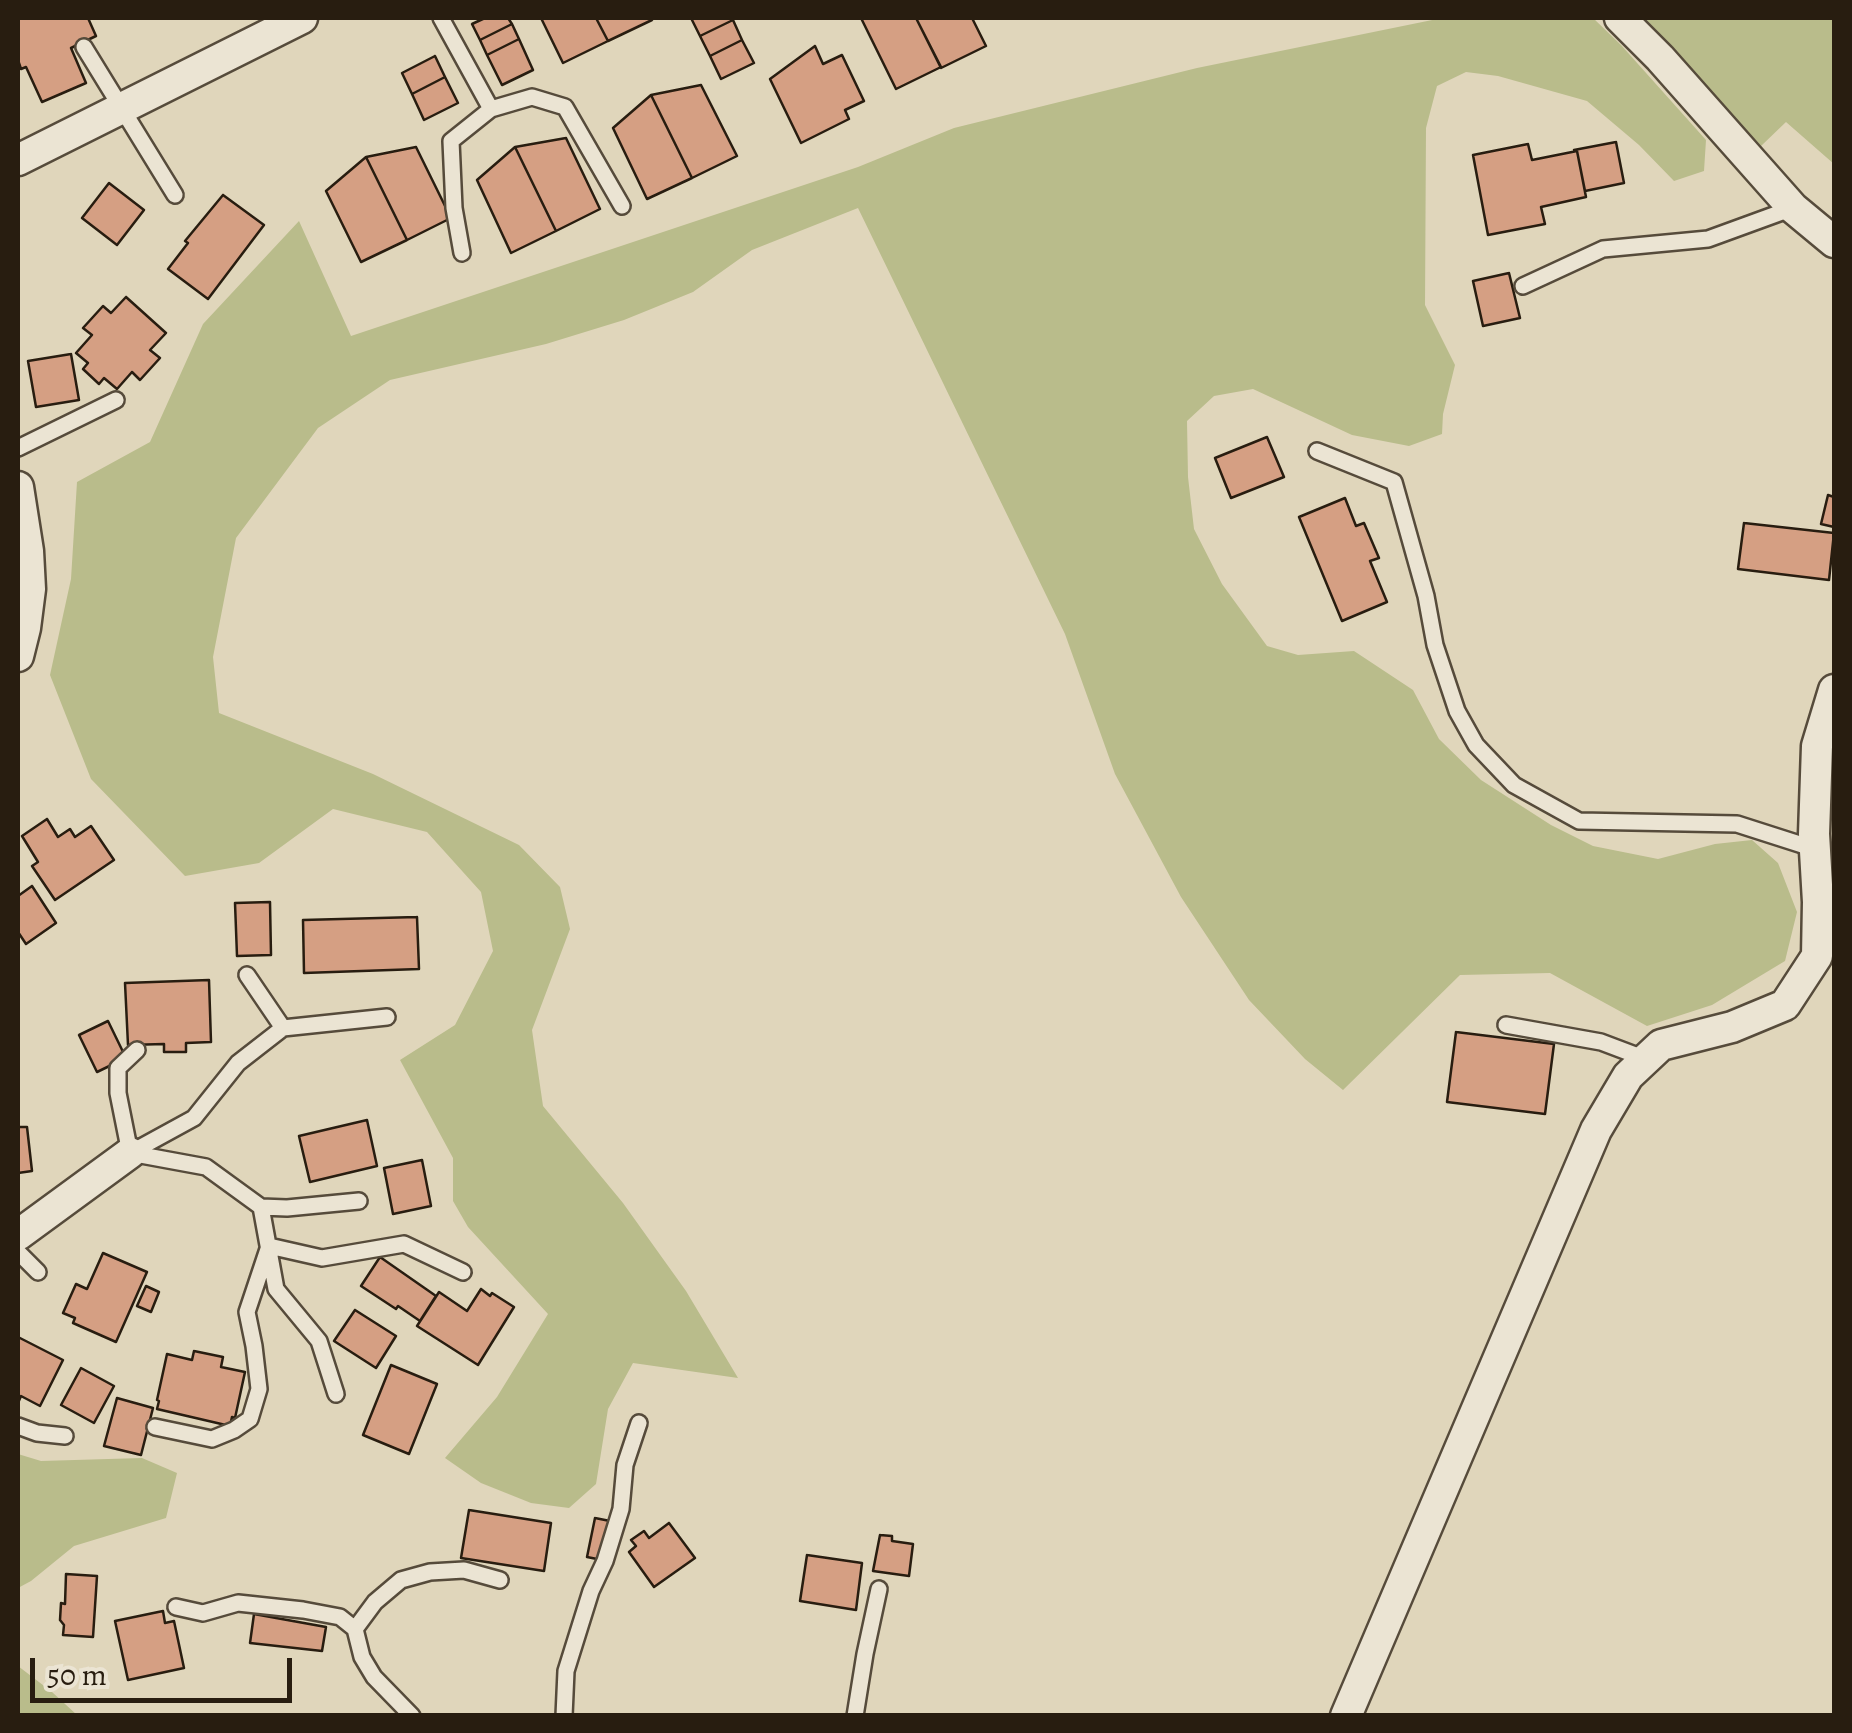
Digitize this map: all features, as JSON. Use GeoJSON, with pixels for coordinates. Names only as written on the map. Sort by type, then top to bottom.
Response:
{"type":"FeatureCollection","features":[{"type":"Feature","properties":{"kind":"street"},"geometry":{"type":"LineString","coordinates":[[18,160],[302,18]]}},
{"type":"Feature","properties":{"kind":"street"},"geometry":{"type":"LineString","coordinates":[[1620,18],[1793,208],[1834,242]]}},
{"type":"Feature","properties":{"kind":"street"},"geometry":{"type":"LineString","coordinates":[[18,487],[30,589],[18,656]]}},
{"type":"Feature","properties":{"kind":"street"},"geometry":{"type":"LineString","coordinates":[[1346,1716],[1596,1130],[1628,1076],[1661,1045],[1732,1027],[1784,1005],[1817,956],[1817,746],[1834,690]]}},
{"type":"Feature","properties":{"kind":"street"},"geometry":{"type":"LineString","coordinates":[[18,1235],[130,1153]]}},
{"type":"Feature","properties":{"kind":"lane"},"geometry":{"type":"LineString","coordinates":[[441,18],[492,109]]}},
{"type":"Feature","properties":{"kind":"lane"},"geometry":{"type":"LineString","coordinates":[[84,47],[175,195]]}},
{"type":"Feature","properties":{"kind":"lane"},"geometry":{"type":"LineString","coordinates":[[462,254],[454,208],[451,141],[492,109],[532,97],[565,107],[622,206]]}},
{"type":"Feature","properties":{"kind":"lane"},"geometry":{"type":"LineString","coordinates":[[1524,286],[1602,249],[1708,239],[1793,208]]}},
{"type":"Feature","properties":{"kind":"lane"},"geometry":{"type":"LineString","coordinates":[[18,448],[116,400]]}},
{"type":"Feature","properties":{"kind":"lane"},"geometry":{"type":"LineString","coordinates":[[1317,451],[1394,482],[1426,596],[1435,645],[1457,711],[1476,745],[1514,785],[1579,820],[1737,824],[1815,849]]}},
{"type":"Feature","properties":{"kind":"lane"},"geometry":{"type":"LineString","coordinates":[[247,974],[283,1028]]}},
{"type":"Feature","properties":{"kind":"lane"},"geometry":{"type":"LineString","coordinates":[[130,1153],[194,1118],[238,1063],[283,1028],[388,1016]]}},
{"type":"Feature","properties":{"kind":"lane"},"geometry":{"type":"LineString","coordinates":[[1506,1025],[1601,1042],[1646,1059]]}},
{"type":"Feature","properties":{"kind":"lane"},"geometry":{"type":"LineString","coordinates":[[130,1153],[118,1093],[118,1068],[137,1050]]}},
{"type":"Feature","properties":{"kind":"lane"},"geometry":{"type":"LineString","coordinates":[[130,1153],[206,1167],[261,1208],[360,1200]]}},
{"type":"Feature","properties":{"kind":"lane"},"geometry":{"type":"LineString","coordinates":[[261,1208],[276,1289],[319,1341],[336,1394]]}},
{"type":"Feature","properties":{"kind":"lane"},"geometry":{"type":"LineString","coordinates":[[268,1246],[322,1258],[404,1244],[462,1272]]}},
{"type":"Feature","properties":{"kind":"lane"},"geometry":{"type":"LineString","coordinates":[[155,1427],[212,1439],[250,1419],[259,1388],[248,1312],[268,1246]]}},
{"type":"Feature","properties":{"kind":"lane"},"geometry":{"type":"LineString","coordinates":[[18,1252],[38,1272]]}},
{"type":"Feature","properties":{"kind":"lane"},"geometry":{"type":"LineString","coordinates":[[564,1716],[566,1671],[622,1509],[625,1465],[639,1423]]}},
{"type":"Feature","properties":{"kind":"lane"},"geometry":{"type":"LineString","coordinates":[[18,1426],[65,1436]]}},
{"type":"Feature","properties":{"kind":"lane"},"geometry":{"type":"LineString","coordinates":[[354,1629],[375,1602],[402,1580],[430,1572],[464,1570],[500,1580]]}},
{"type":"Feature","properties":{"kind":"lane"},"geometry":{"type":"LineString","coordinates":[[855,1716],[878,1589]]}},
{"type":"Feature","properties":{"kind":"lane"},"geometry":{"type":"LineString","coordinates":[[176,1608],[202,1613],[238,1603],[340,1617],[354,1629],[362,1657],[374,1677],[412,1716]]}},
{"type":"Feature","properties":{"kind":"green space"},"geometry":{"type":"Polygon","coordinates":[[[1442,18],[1593,18],[1706,140],[1704,171],[1674,181],[1587,101],[1498,76],[1466,72],[1437,86],[1426,128],[1425,305],[1455,365],[1442,434],[1409,446],[1352,435],[1253,389],[1214,396],[1187,421],[1194,529],[1222,584],[1267,646],[1298,655],[1354,651],[1413,690],[1439,739],[1481,780],[1551,825],[1593,846],[1658,859],[1715,844],[1752,840],[1778,863],[1797,912],[1785,961],[1712,1005],[1647,1026],[1550,973],[1460,975],[1343,1090],[1305,1059],[1249,1000],[1181,897],[1115,774],[1065,634],[858,208],[752,250],[693,292],[624,320],[546,344],[390,380],[318,428],[236,538],[213,657],[219,713],[373,774],[519,845],[560,887],[570,929],[532,1030],[543,1106],[623,1203],[686,1291],[738,1378],[633,1363],[608,1409],[596,1484],[569,1508],[531,1503],[481,1483],[445,1458],[497,1397],[548,1314],[468,1227],[453,1201],[453,1158],[400,1060],[455,1025],[493,951],[481,892],[427,832],[333,809],[259,863],[185,876],[91,779],[50,675],[71,579],[77,482],[150,442],[203,324],[299,221],[351,336],[858,167],[954,128],[1197,68],[1442,18]]]}},
{"type":"Feature","properties":{"kind":"green space"},"geometry":{"type":"Polygon","coordinates":[[[1640,18],[1834,18],[1834,164],[1786,122],[1761,146],[1640,18]]]}},
{"type":"Feature","properties":{"kind":"green space"},"geometry":{"type":"Polygon","coordinates":[[[18,1454],[41,1461],[142,1458],[177,1473],[166,1518],[74,1546],[18,1588],[18,1454]]]}},
{"type":"Feature","properties":{"kind":"green space"},"geometry":{"type":"Polygon","coordinates":[[[18,1666],[52,1692],[77,1715],[18,1715],[18,1666]]]}},
{"type":"Feature","properties":{"kind":"building"},"geometry":{"type":"Polygon","coordinates":[[[18,18],[88,18],[96,36],[71,48],[86,83],[42,102],[26,67],[21,69],[18,60],[18,18]]]}},
{"type":"Feature","properties":{"kind":"building"},"geometry":{"type":"Polygon","coordinates":[[[485,18],[508,18],[512,24],[480,40],[472,24],[485,18]]]}},
{"type":"Feature","properties":{"kind":"building"},"geometry":{"type":"Polygon","coordinates":[[[541,18],[596,18],[608,41],[563,63],[541,18]]]}},
{"type":"Feature","properties":{"kind":"building"},"geometry":{"type":"Polygon","coordinates":[[[596,18],[651,18],[652,20],[608,41],[596,18]]]}},
{"type":"Feature","properties":{"kind":"building"},"geometry":{"type":"Polygon","coordinates":[[[691,18],[732,18],[733,20],[700,36],[691,18]]]}},
{"type":"Feature","properties":{"kind":"building"},"geometry":{"type":"Polygon","coordinates":[[[861,18],[916,18],[941,67],[896,89],[861,18]]]}},
{"type":"Feature","properties":{"kind":"building"},"geometry":{"type":"Polygon","coordinates":[[[916,18],[972,18],[986,46],[941,68],[916,18]]]}},
{"type":"Feature","properties":{"kind":"building"},"geometry":{"type":"Polygon","coordinates":[[[733,20],[742,40],[710,56],[700,36],[733,20]]]}},
{"type":"Feature","properties":{"kind":"building"},"geometry":{"type":"Polygon","coordinates":[[[512,24],[519,39],[487,55],[480,40],[512,24]]]}},
{"type":"Feature","properties":{"kind":"building"},"geometry":{"type":"Polygon","coordinates":[[[519,39],[533,70],[502,85],[487,55],[519,39]]]}},
{"type":"Feature","properties":{"kind":"building"},"geometry":{"type":"Polygon","coordinates":[[[742,40],[754,63],[721,79],[710,56],[742,40]]]}},
{"type":"Feature","properties":{"kind":"building"},"geometry":{"type":"Polygon","coordinates":[[[815,46],[823,64],[842,55],[864,101],[845,110],[849,119],[801,143],[770,79],[815,46]]]}},
{"type":"Feature","properties":{"kind":"building"},"geometry":{"type":"Polygon","coordinates":[[[435,56],[445,77],[412,94],[402,73],[435,56]]]}},
{"type":"Feature","properties":{"kind":"building"},"geometry":{"type":"Polygon","coordinates":[[[445,77],[458,103],[424,120],[412,94],[445,77]]]}},
{"type":"Feature","properties":{"kind":"building"},"geometry":{"type":"Polygon","coordinates":[[[701,85],[737,156],[692,178],[651,95],[701,85]]]}},
{"type":"Feature","properties":{"kind":"building"},"geometry":{"type":"Polygon","coordinates":[[[651,95],[692,178],[647,199],[613,128],[651,95]]]}},
{"type":"Feature","properties":{"kind":"building"},"geometry":{"type":"Polygon","coordinates":[[[566,138],[600,209],[556,231],[515,147],[566,138]]]}},
{"type":"Feature","properties":{"kind":"building"},"geometry":{"type":"Polygon","coordinates":[[[1616,142],[1624,183],[1585,191],[1574,150],[1616,142]]]}},
{"type":"Feature","properties":{"kind":"building"},"geometry":{"type":"Polygon","coordinates":[[[1528,144],[1532,160],[1577,151],[1586,197],[1541,207],[1545,224],[1488,235],[1473,155],[1528,144]]]}},
{"type":"Feature","properties":{"kind":"building"},"geometry":{"type":"Polygon","coordinates":[[[416,147],[451,218],[407,240],[366,157],[416,147]]]}},
{"type":"Feature","properties":{"kind":"building"},"geometry":{"type":"Polygon","coordinates":[[[515,147],[556,231],[511,253],[477,180],[515,147]]]}},
{"type":"Feature","properties":{"kind":"building"},"geometry":{"type":"Polygon","coordinates":[[[366,157],[407,240],[361,262],[326,191],[366,157]]]}},
{"type":"Feature","properties":{"kind":"building"},"geometry":{"type":"Polygon","coordinates":[[[109,183],[144,210],[117,245],[82,218],[109,183]]]}},
{"type":"Feature","properties":{"kind":"building"},"geometry":{"type":"Polygon","coordinates":[[[223,195],[264,225],[208,299],[168,269],[188,243],[185,241],[223,195]]]}},
{"type":"Feature","properties":{"kind":"building"},"geometry":{"type":"Polygon","coordinates":[[[1509,273],[1520,318],[1483,326],[1473,281],[1509,273]]]}},
{"type":"Feature","properties":{"kind":"building"},"geometry":{"type":"Polygon","coordinates":[[[126,297],[166,333],[150,350],[160,358],[140,380],[132,372],[117,389],[104,378],[99,384],[83,369],[88,363],[76,353],[92,335],[83,328],[103,306],[111,313],[126,297]]]}},
{"type":"Feature","properties":{"kind":"building"},"geometry":{"type":"Polygon","coordinates":[[[71,354],[79,400],[36,407],[28,361],[71,354]]]}},
{"type":"Feature","properties":{"kind":"building"},"geometry":{"type":"Polygon","coordinates":[[[1267,437],[1284,477],[1231,498],[1215,458],[1267,437]]]}},
{"type":"Feature","properties":{"kind":"building"},"geometry":{"type":"Polygon","coordinates":[[[1828,495],[1834,497],[1834,527],[1821,524],[1828,495]]]}},
{"type":"Feature","properties":{"kind":"building"},"geometry":{"type":"Polygon","coordinates":[[[1345,498],[1356,526],[1364,523],[1379,558],[1370,561],[1387,602],[1342,621],[1299,517],[1345,498]]]}},
{"type":"Feature","properties":{"kind":"building"},"geometry":{"type":"Polygon","coordinates":[[[1744,523],[1834,533],[1829,580],[1738,569],[1744,523]]]}},
{"type":"Feature","properties":{"kind":"building"},"geometry":{"type":"Polygon","coordinates":[[[47,819],[58,837],[70,829],[75,837],[91,826],[114,860],[55,900],[32,866],[38,862],[22,836],[47,819]]]}},
{"type":"Feature","properties":{"kind":"building"},"geometry":{"type":"Polygon","coordinates":[[[32,886],[56,923],[26,944],[18,932],[18,896],[32,886]]]}},
{"type":"Feature","properties":{"kind":"building"},"geometry":{"type":"Polygon","coordinates":[[[270,902],[271,955],[237,956],[235,903],[270,902]]]}},
{"type":"Feature","properties":{"kind":"building"},"geometry":{"type":"Polygon","coordinates":[[[417,917],[419,969],[304,973],[303,920],[417,917]]]}},
{"type":"Feature","properties":{"kind":"building"},"geometry":{"type":"Polygon","coordinates":[[[209,980],[211,1042],[186,1043],[186,1052],[164,1052],[164,1044],[128,1045],[125,983],[209,980]]]}},
{"type":"Feature","properties":{"kind":"building"},"geometry":{"type":"Polygon","coordinates":[[[108,1021],[126,1058],[97,1072],[79,1035],[108,1021]]]}},
{"type":"Feature","properties":{"kind":"building"},"geometry":{"type":"Polygon","coordinates":[[[1456,1032],[1554,1044],[1545,1114],[1447,1102],[1456,1032]]]}},
{"type":"Feature","properties":{"kind":"building"},"geometry":{"type":"Polygon","coordinates":[[[367,1120],[377,1166],[310,1182],[299,1136],[367,1120]]]}},
{"type":"Feature","properties":{"kind":"building"},"geometry":{"type":"Polygon","coordinates":[[[18,1127],[27,1127],[32,1171],[18,1173],[18,1127]]]}},
{"type":"Feature","properties":{"kind":"building"},"geometry":{"type":"Polygon","coordinates":[[[422,1160],[431,1206],[393,1214],[384,1168],[422,1160]]]}},
{"type":"Feature","properties":{"kind":"building"},"geometry":{"type":"Polygon","coordinates":[[[103,1253],[147,1272],[116,1342],[73,1323],[75,1318],[63,1313],[76,1284],[87,1289],[103,1253]]]}},
{"type":"Feature","properties":{"kind":"building"},"geometry":{"type":"Polygon","coordinates":[[[380,1257],[436,1296],[420,1321],[361,1286],[380,1257]]]}},
{"type":"Feature","properties":{"kind":"building"},"geometry":{"type":"Polygon","coordinates":[[[146,1286],[159,1292],[151,1312],[137,1306],[146,1286]]]}},
{"type":"Feature","properties":{"kind":"building"},"geometry":{"type":"Polygon","coordinates":[[[481,1289],[514,1307],[478,1365],[417,1326],[439,1292],[467,1311],[481,1289]]]}},
{"type":"Feature","properties":{"kind":"building"},"geometry":{"type":"Polygon","coordinates":[[[355,1310],[396,1336],[376,1368],[334,1341],[355,1310]]]}},
{"type":"Feature","properties":{"kind":"building"},"geometry":{"type":"Polygon","coordinates":[[[18,1337],[63,1360],[40,1406],[21,1396],[18,1403],[18,1337]]]}},
{"type":"Feature","properties":{"kind":"building"},"geometry":{"type":"Polygon","coordinates":[[[194,1351],[223,1357],[221,1367],[245,1372],[230,1426],[157,1409],[167,1354],[192,1360],[194,1351]]]}},
{"type":"Feature","properties":{"kind":"building"},"geometry":{"type":"Polygon","coordinates":[[[391,1365],[437,1384],[409,1454],[363,1435],[391,1365]]]}},
{"type":"Feature","properties":{"kind":"building"},"geometry":{"type":"Polygon","coordinates":[[[81,1368],[114,1386],[94,1423],[61,1405],[81,1368]]]}},
{"type":"Feature","properties":{"kind":"building"},"geometry":{"type":"Polygon","coordinates":[[[117,1398],[153,1408],[141,1455],[104,1446],[117,1398]]]}},
{"type":"Feature","properties":{"kind":"building"},"geometry":{"type":"Polygon","coordinates":[[[469,1510],[551,1523],[544,1571],[461,1558],[469,1510]]]}},
{"type":"Feature","properties":{"kind":"building"},"geometry":{"type":"Polygon","coordinates":[[[595,1518],[610,1521],[602,1560],[587,1557],[595,1518]]]}},
{"type":"Feature","properties":{"kind":"building"},"geometry":{"type":"Polygon","coordinates":[[[669,1523],[695,1558],[654,1587],[629,1552],[636,1546],[631,1540],[644,1531],[649,1538],[669,1523]]]}},
{"type":"Feature","properties":{"kind":"building"},"geometry":{"type":"Polygon","coordinates":[[[880,1535],[913,1544],[909,1576],[873,1571],[880,1535]]]}},
{"type":"Feature","properties":{"kind":"building"},"geometry":{"type":"Polygon","coordinates":[[[807,1555],[862,1563],[856,1610],[800,1601],[807,1555]]]}},
{"type":"Feature","properties":{"kind":"building"},"geometry":{"type":"Polygon","coordinates":[[[66,1574],[97,1576],[93,1637],[63,1635],[60,1620],[66,1574]]]}},
{"type":"Feature","properties":{"kind":"building"},"geometry":{"type":"Polygon","coordinates":[[[163,1611],[165,1623],[174,1621],[184,1668],[128,1680],[115,1621],[163,1611]]]}},
{"type":"Feature","properties":{"kind":"building"},"geometry":{"type":"Polygon","coordinates":[[[254,1614],[326,1627],[322,1651],[250,1643],[254,1614]]]}}]}
